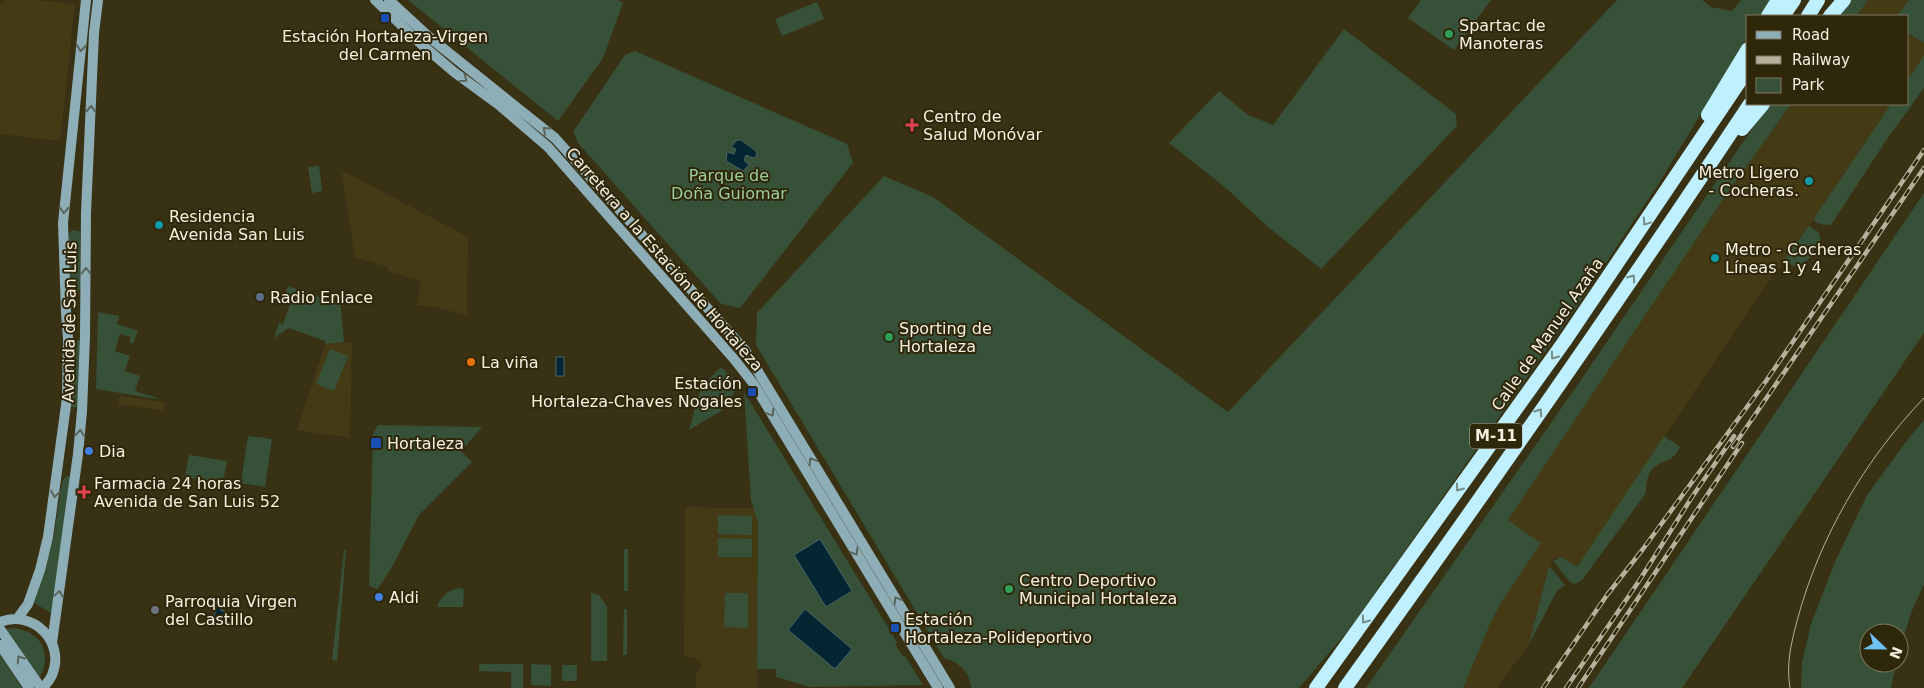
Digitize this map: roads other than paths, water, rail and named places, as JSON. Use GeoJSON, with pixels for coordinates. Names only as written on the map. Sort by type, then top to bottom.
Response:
{"type":"FeatureCollection","features":[{"type":"Feature","properties":{"kind":"highway"},"geometry":{"type":"LineString","coordinates":[[1769,15],[1778,0]]}},
{"type":"Feature","properties":{"kind":"highway"},"geometry":{"type":"LineString","coordinates":[[1784,15],[1794,0]]}},
{"type":"Feature","properties":{"kind":"highway"},"geometry":{"type":"LineString","coordinates":[[1809,15],[1818,0]]}},
{"type":"Feature","properties":{"kind":"highway"},"geometry":{"type":"LineString","coordinates":[[1830,15],[1839,0]]}},
{"type":"Feature","properties":{"kind":"highway"},"geometry":{"type":"LineString","coordinates":[[1830,15],[1844,0]]}},
{"type":"Feature","properties":{"kind":"highway"},"geometry":{"type":"LineString","coordinates":[[1685,163],[1712,106],[1746,52]]}},
{"type":"Feature","properties":{"kind":"highway","name":"Calle de Manuel Azaña"},"geometry":{"type":"LineString","coordinates":[[1316,688],[1564,342],[1746,72]]}},
{"type":"Feature","properties":{"kind":"highway","name":"M-11"},"geometry":{"type":"LineString","coordinates":[[1345,688],[1442,553],[1749,105]]}},
{"type":"Feature","properties":{"kind":"highway"},"geometry":{"type":"LineString","coordinates":[[1687,198],[1762,105]]}},
{"type":"Feature","properties":{"kind":"highway"},"geometry":{"type":"LineString","coordinates":[[1356,688],[1442,553]]}},
{"type":"Feature","properties":{"kind":"highway"},"geometry":{"type":"LineString","coordinates":[[1310,688],[1330,669]]}},
{"type":"Feature","properties":{"kind":"street","name":"Avenida de San Luis"},"geometry":{"type":"LineString","coordinates":[[17,619],[28,604],[40,570],[48,537],[67,398],[68,338],[63,223],[86,0]]}},
{"type":"Feature","properties":{"kind":"street","name":"Avenida de San Luis"},"geometry":{"type":"LineString","coordinates":[[42,688],[52,676],[55,659],[52,643],[78,454],[82,411],[85,343],[86,213],[94,33],[98,0]]}},
{"type":"Feature","properties":{"kind":"street","name":"Carretera a la Estación de Hortaleza"},"geometry":{"type":"LineString","coordinates":[[375,0],[420,44],[454,72],[500,105],[548,147],[734,359],[753,383],[938,688]]}},
{"type":"Feature","properties":{"kind":"street","name":"Carretera a la Estación de Hortaleza"},"geometry":{"type":"LineString","coordinates":[[389,0],[429,37],[555,138],[745,350],[950,688]]}},
{"type":"Feature","properties":{"kind":"street"},"geometry":{"type":"LineString","coordinates":[[0,622],[17,619],[26,620],[38,626],[48,635],[52,643]]}},
{"type":"Feature","properties":{"kind":"street"},"geometry":{"type":"LineString","coordinates":[[0,629],[42,688]]}},
{"type":"Feature","properties":{"kind":"street"},"geometry":{"type":"LineString","coordinates":[[0,645],[29,688]]}},
{"type":"Feature","properties":{"kind":"water"},"geometry":{"type":"Polygon","coordinates":[[[737,140],[741,140],[756,151],[757,156],[753,158],[746,155],[744,160],[749,165],[743,171],[726,161],[727,152],[734,154],[736,149],[731,147],[737,140]]]}},
{"type":"Feature","properties":{"kind":"water"},"geometry":{"type":"Polygon","coordinates":[[[556,357],[564,357],[564,376],[556,376],[556,357]]]}},
{"type":"Feature","properties":{"kind":"water"},"geometry":{"type":"Polygon","coordinates":[[[820,539],[852,591],[826,607],[794,555],[820,539]]]}},
{"type":"Feature","properties":{"kind":"water"},"geometry":{"type":"Polygon","coordinates":[[[216,606],[222,607],[221,611],[225,611],[222,627],[213,625],[216,606]]]}},
{"type":"Feature","properties":{"kind":"water"},"geometry":{"type":"Polygon","coordinates":[[[805,609],[852,649],[835,669],[788,630],[805,609]]]}},
{"type":"Feature","properties":{"kind":"tram line"},"geometry":{"type":"LineString","coordinates":[[1790,688],[1789,662],[1797,621],[1806,590],[1831,530],[1864,473],[1882,447],[1924,398]]}},
{"type":"Feature","properties":{"kind":"railway"},"geometry":{"type":"LineString","coordinates":[[1543,688],[1607,595],[1766,381],[1924,150]]}},
{"type":"Feature","properties":{"kind":"railway"},"geometry":{"type":"LineString","coordinates":[[1733,447],[1924,168]]}},
{"type":"Feature","properties":{"kind":"railway"},"geometry":{"type":"LineString","coordinates":[[1566,688],[1734,436]]}},
{"type":"Feature","properties":{"kind":"railway"},"geometry":{"type":"LineString","coordinates":[[1578,688],[1742,443]]}},
{"type":"Feature","properties":{"kind":"place","name":"Estación Hortaleza-Virgen del Carmen"},"geometry":{"type":"Point","coordinates":[385,18]}},
{"type":"Feature","properties":{"kind":"place","name":"Spartac de Manoteras"},"geometry":{"type":"Point","coordinates":[1449,34]}},
{"type":"Feature","properties":{"kind":"place","name":"Centro de Salud Monóvar"},"geometry":{"type":"Point","coordinates":[912,125]}},
{"type":"Feature","properties":{"kind":"place","name":"Metro Ligero - Cocheras."},"geometry":{"type":"Point","coordinates":[1809,181]}},
{"type":"Feature","properties":{"kind":"place","name":"Residencia Avenida San Luis"},"geometry":{"type":"Point","coordinates":[159,225]}},
{"type":"Feature","properties":{"kind":"place","name":"Metro - Cocheras Líneas 1 y 4"},"geometry":{"type":"Point","coordinates":[1715,258]}},
{"type":"Feature","properties":{"kind":"place","name":"Radio Enlace"},"geometry":{"type":"Point","coordinates":[260,297]}},
{"type":"Feature","properties":{"kind":"place","name":"Sporting de Hortaleza"},"geometry":{"type":"Point","coordinates":[889,337]}},
{"type":"Feature","properties":{"kind":"place","name":"La viña"},"geometry":{"type":"Point","coordinates":[471,362]}},
{"type":"Feature","properties":{"kind":"place","name":"Estación Hortaleza-Chaves Nogales"},"geometry":{"type":"Point","coordinates":[752,392]}},
{"type":"Feature","properties":{"kind":"place","name":"Hortaleza"},"geometry":{"type":"Point","coordinates":[376,443]}},
{"type":"Feature","properties":{"kind":"place","name":"Dia"},"geometry":{"type":"Point","coordinates":[89,451]}},
{"type":"Feature","properties":{"kind":"place","name":"Farmacia 24 horas Avenida de San Luis 52"},"geometry":{"type":"Point","coordinates":[84,492]}},
{"type":"Feature","properties":{"kind":"place","name":"Centro Deportivo Municipal Hortaleza"},"geometry":{"type":"Point","coordinates":[1009,589]}},
{"type":"Feature","properties":{"kind":"place","name":"Aldi"},"geometry":{"type":"Point","coordinates":[379,597]}},
{"type":"Feature","properties":{"kind":"place","name":"Parroquia Virgen del Castillo"},"geometry":{"type":"Point","coordinates":[155,610]}},
{"type":"Feature","properties":{"kind":"place","name":"Estación Hortaleza-Polideportivo"},"geometry":{"type":"Point","coordinates":[895,628]}},
{"type":"Feature","properties":{"kind":"park label","name":"Parque de Doña Guiomar"},"geometry":{"type":"Point","coordinates":[729,184]}}]}
